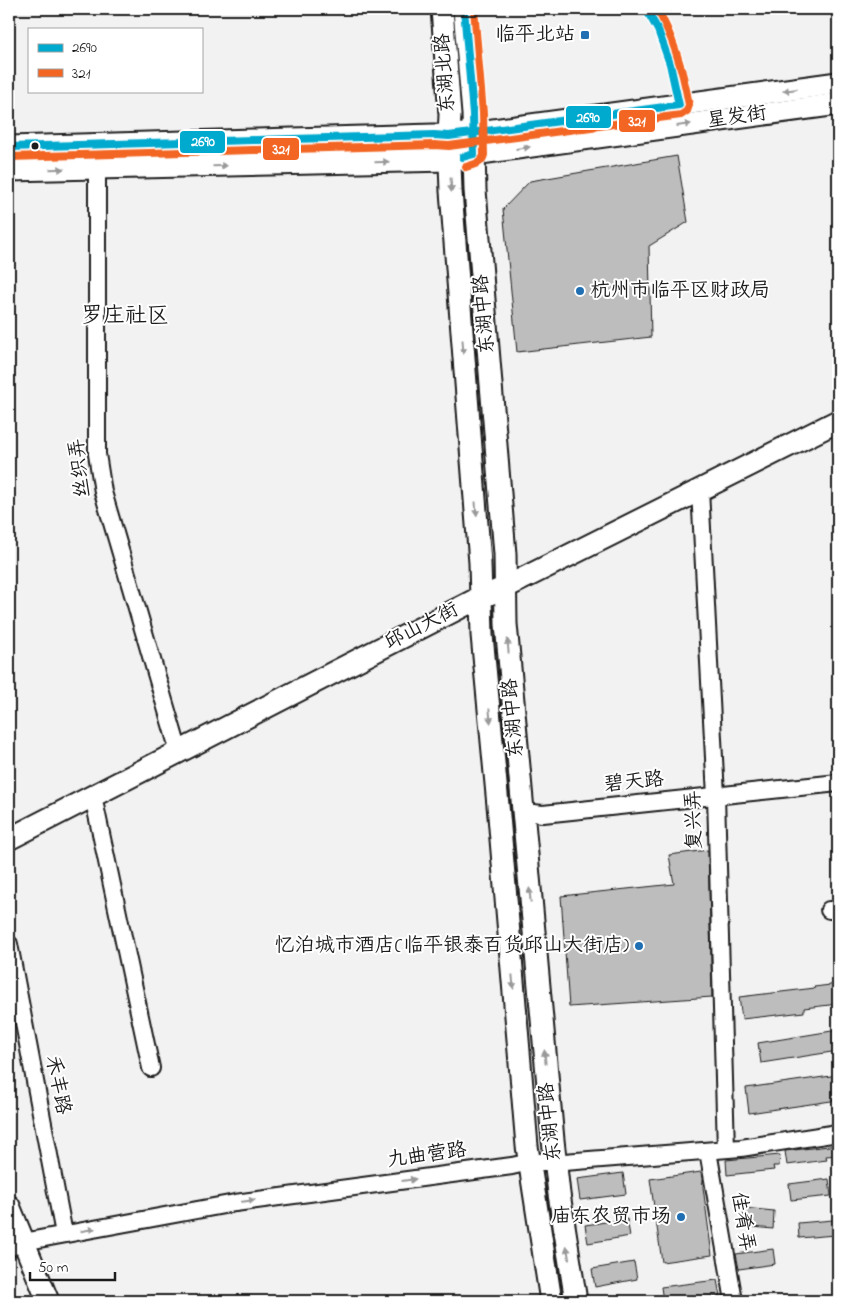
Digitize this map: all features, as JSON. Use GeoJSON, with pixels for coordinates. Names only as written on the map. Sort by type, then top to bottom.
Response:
{"type":"FeatureCollection","features":[{"type":"Feature","properties":{"kind":"main road","name":"东湖北路"},"geometry":{"type":"LineString","coordinates":[[442,9],[450,115],[449,136]]}},
{"type":"Feature","properties":{"kind":"main road","name":"东湖北路"},"geometry":{"type":"LineString","coordinates":[[464,9],[474,144]]}},
{"type":"Feature","properties":{"kind":"main road"},"geometry":{"type":"LineString","coordinates":[[9,147],[434,135],[449,136],[474,144],[838,83]]}},
{"type":"Feature","properties":{"kind":"main road","name":"星发街"},"geometry":{"type":"LineString","coordinates":[[9,170],[449,160],[474,144],[838,104]]}},
{"type":"Feature","properties":{"kind":"main road","name":"东湖中路"},"geometry":{"type":"LineString","coordinates":[[449,136],[449,160],[480,563],[472,602],[482,635],[527,1146],[552,1301]]}},
{"type":"Feature","properties":{"kind":"main road","name":"东湖中路"},"geometry":{"type":"LineString","coordinates":[[474,144],[475,190],[504,544],[506,624],[555,1162],[576,1301]]}},
{"type":"Feature","properties":{"kind":"main road","name":"邱山大街"},"geometry":{"type":"LineString","coordinates":[[9,839],[472,602],[506,588],[838,421]]}},
{"type":"Feature","properties":{"kind":"main road"},"geometry":{"type":"LineString","coordinates":[[9,1206],[16,1245],[48,1301]]}},
{"type":"Feature","properties":{"kind":"street","name":"丝织弄"},"geometry":{"type":"LineString","coordinates":[[97,168],[97,454],[103,492],[179,752]]}},
{"type":"Feature","properties":{"kind":"street","name":"复兴弄"},"geometry":{"type":"LineString","coordinates":[[700,490],[716,796],[726,1149]]}},
{"type":"Feature","properties":{"kind":"street","name":"碧天路"},"geometry":{"type":"LineString","coordinates":[[523,812],[544,814],[838,783]]}},
{"type":"Feature","properties":{"kind":"street"},"geometry":{"type":"LineString","coordinates":[[94,796],[151,1068]]}},
{"type":"Feature","properties":{"kind":"street","name":"禾丰路"},"geometry":{"type":"LineString","coordinates":[[9,944],[64,1234]]}},
{"type":"Feature","properties":{"kind":"street","name":"九曲营路"},"geometry":{"type":"LineString","coordinates":[[16,1245],[64,1234],[234,1203],[530,1162],[555,1162],[741,1148],[838,1133]]}},
{"type":"Feature","properties":{"kind":"street","name":"佳肴弄"},"geometry":{"type":"LineString","coordinates":[[708,1151],[734,1301]]}},
{"type":"Feature","properties":{"kind":"building","name":"杭州市临平区财政局"},"geometry":{"type":"Polygon","coordinates":[[[677,156],[688,222],[649,246],[651,337],[517,352],[503,209],[530,181],[677,156]]]}},
{"type":"Feature","properties":{"kind":"building","name":"忆泊城市酒店(临平银泰百货邱山大街店)"},"geometry":{"type":"Polygon","coordinates":[[[708,850],[712,997],[569,1007],[561,896],[674,884],[669,855],[708,850]]]}},
{"type":"Feature","properties":{"kind":"building"},"geometry":{"type":"Polygon","coordinates":[[[838,984],[838,1004],[804,1008],[804,1012],[742,1019],[739,997],[838,984]]]}},
{"type":"Feature","properties":{"kind":"building"},"geometry":{"type":"Polygon","coordinates":[[[838,1030],[838,1051],[761,1063],[758,1043],[838,1030]]]}},
{"type":"Feature","properties":{"kind":"building"},"geometry":{"type":"Polygon","coordinates":[[[838,1075],[838,1100],[749,1113],[746,1088],[838,1075]]]}},
{"type":"Feature","properties":{"kind":"building"},"geometry":{"type":"Polygon","coordinates":[[[838,1145],[838,1155],[826,1156],[827,1160],[787,1165],[785,1151],[838,1145]]]}},
{"type":"Feature","properties":{"kind":"building"},"geometry":{"type":"Polygon","coordinates":[[[780,1155],[779,1166],[773,1166],[774,1170],[727,1175],[726,1160],[780,1155]]]}},
{"type":"Feature","properties":{"kind":"building","name":"庙东农贸市场"},"geometry":{"type":"Polygon","coordinates":[[[701,1172],[712,1255],[662,1262],[650,1179],[701,1172]]]}},
{"type":"Feature","properties":{"kind":"building"},"geometry":{"type":"Polygon","coordinates":[[[623,1173],[626,1194],[580,1200],[577,1179],[623,1173]]]}},
{"type":"Feature","properties":{"kind":"building"},"geometry":{"type":"Polygon","coordinates":[[[829,1179],[831,1196],[791,1200],[789,1184],[829,1179]]]}},
{"type":"Feature","properties":{"kind":"building"},"geometry":{"type":"Polygon","coordinates":[[[744,1208],[774,1211],[773,1229],[743,1226],[744,1208]]]}},
{"type":"Feature","properties":{"kind":"building"},"geometry":{"type":"Polygon","coordinates":[[[627,1219],[630,1236],[588,1243],[585,1225],[627,1219]]]}},
{"type":"Feature","properties":{"kind":"building"},"geometry":{"type":"Polygon","coordinates":[[[833,1220],[835,1235],[799,1238],[798,1223],[833,1220]]]}},
{"type":"Feature","properties":{"kind":"building"},"geometry":{"type":"Polygon","coordinates":[[[773,1249],[775,1264],[739,1269],[736,1254],[773,1249]]]}},
{"type":"Feature","properties":{"kind":"building"},"geometry":{"type":"Polygon","coordinates":[[[634,1262],[637,1279],[595,1287],[592,1269],[634,1262]]]}},
{"type":"Feature","properties":{"kind":"building"},"geometry":{"type":"Polygon","coordinates":[[[717,1280],[720,1296],[681,1301],[663,1301],[661,1287],[717,1280]]]}},
{"type":"Feature","properties":{"kind":"transit line","name":"2690"},"geometry":{"type":"LineString","coordinates":[[463,157],[474,154],[473,114],[464,9]]}},
{"type":"Feature","properties":{"kind":"transit line","name":"321"},"geometry":{"type":"LineString","coordinates":[[466,167],[480,162],[484,155],[483,113],[474,9]]}},
{"type":"Feature","properties":{"kind":"transit line","name":"2690"},"geometry":{"type":"LineString","coordinates":[[9,147],[449,136],[679,105],[670,64],[658,30],[646,9]]}},
{"type":"Feature","properties":{"kind":"transit line","name":"321"},"geometry":{"type":"LineString","coordinates":[[9,157],[449,146],[681,115],[687,111],[689,105],[684,80],[673,43],[657,9]]}},
{"type":"Feature","properties":{"kind":"place","name":"临平北站"},"geometry":{"type":"Point","coordinates":[585,35]}},
{"type":"Feature","properties":{"kind":"place","name":"杭州市临平区财政局"},"geometry":{"type":"Point","coordinates":[580,291]}},
{"type":"Feature","properties":{"kind":"place","name":"忆泊城市酒店(临平银泰百货邱山大街店)"},"geometry":{"type":"Point","coordinates":[639,946]}},
{"type":"Feature","properties":{"kind":"place","name":"庙东农贸市场"},"geometry":{"type":"Point","coordinates":[681,1217]}},
{"type":"Feature","properties":{"kind":"district","name":"罗庄社区"},"geometry":{"type":"Point","coordinates":[125,317]}}]}
